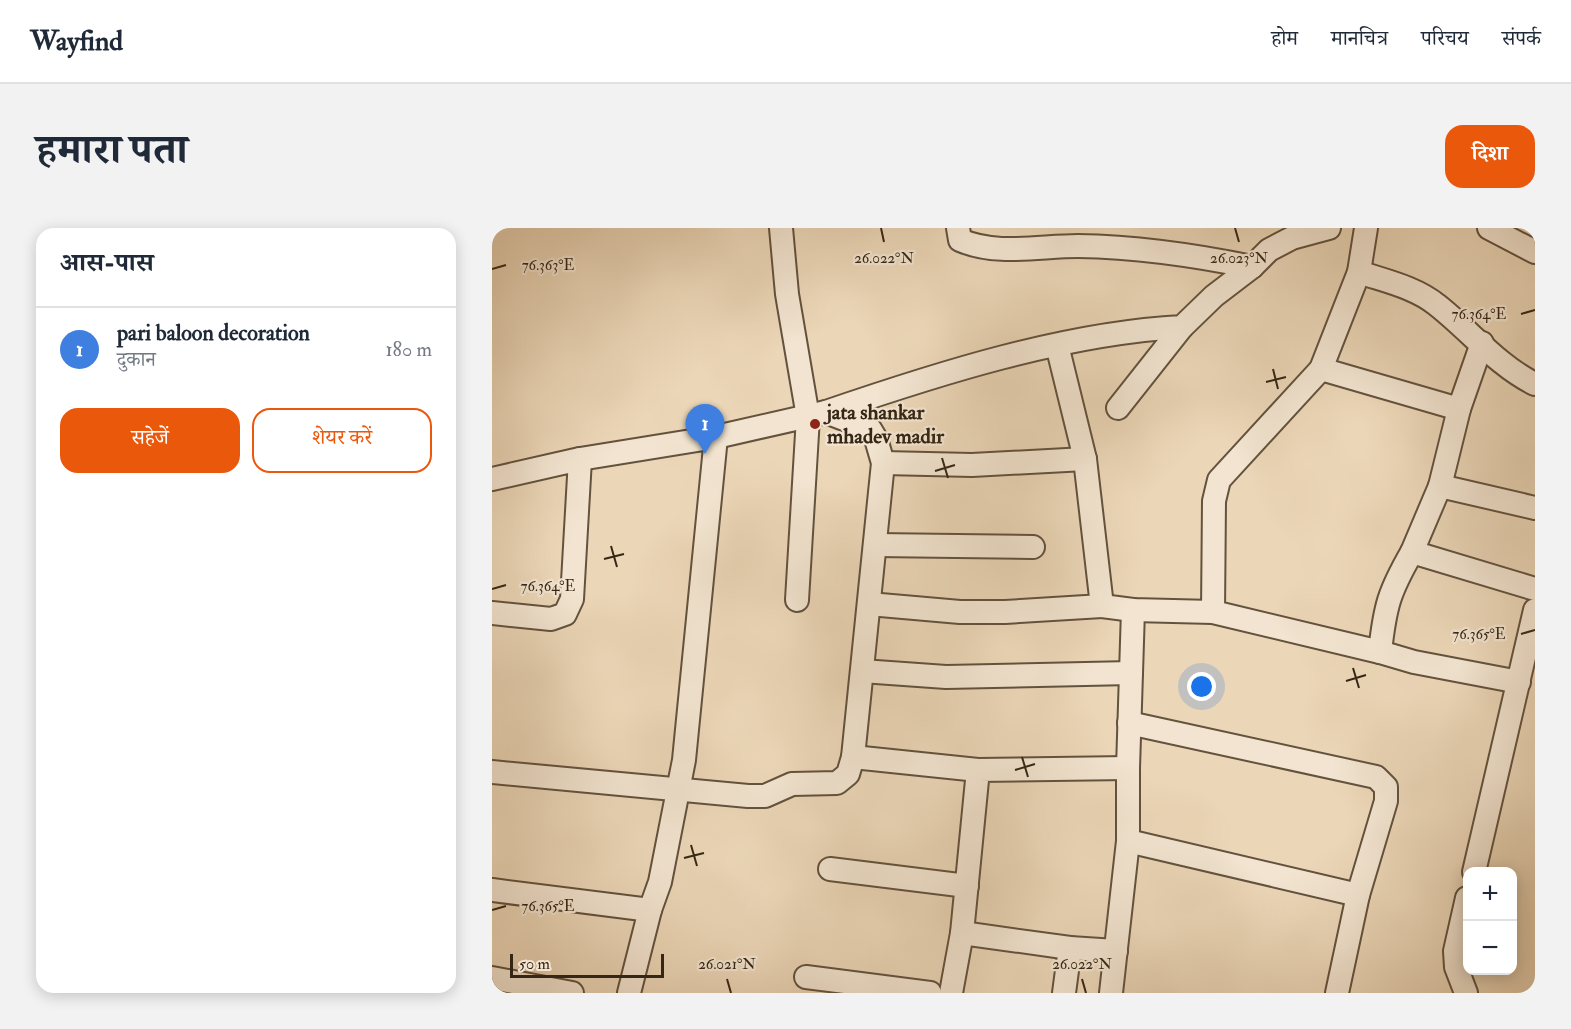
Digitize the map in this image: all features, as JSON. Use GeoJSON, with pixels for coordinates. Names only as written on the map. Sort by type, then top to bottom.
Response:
{"type":"FeatureCollection","features":[{"type":"Feature","properties":{"kind":"street"},"geometry":{"type":"LineString","coordinates":[[781,228],[787,294],[817,415],[797,600]]}},
{"type":"Feature","properties":{"kind":"street"},"geometry":{"type":"LineString","coordinates":[[958,228],[960,240],[981,248],[1079,246],[1155,250],[1252,267]]}},
{"type":"Feature","properties":{"kind":"street"},"geometry":{"type":"LineString","coordinates":[[1118,408],[1182,327],[1214,296],[1252,267],[1269,250],[1284,242],[1329,228]]}},
{"type":"Feature","properties":{"kind":"street"},"geometry":{"type":"LineString","coordinates":[[1212,612],[1214,501],[1219,480],[1321,369],[1359,272],[1366,228]]}},
{"type":"Feature","properties":{"kind":"street"},"geometry":{"type":"LineString","coordinates":[[1489,228],[1535,252]]}},
{"type":"Feature","properties":{"kind":"street"},"geometry":{"type":"LineString","coordinates":[[1359,272],[1411,290],[1435,303],[1509,367],[1535,384]]}},
{"type":"Feature","properties":{"kind":"street"},"geometry":{"type":"LineString","coordinates":[[492,479],[580,459],[716,437],[817,415],[913,382],[1057,345],[1151,329],[1182,327]]}},
{"type":"Feature","properties":{"kind":"street"},"geometry":{"type":"LineString","coordinates":[[1380,652],[1385,607],[1395,581],[1412,552],[1440,486],[1459,409],[1482,343]]}},
{"type":"Feature","properties":{"kind":"street"},"geometry":{"type":"LineString","coordinates":[[1057,345],[1085,459],[1102,606]]}},
{"type":"Feature","properties":{"kind":"street"},"geometry":{"type":"LineString","coordinates":[[1321,369],[1459,409]]}},
{"type":"Feature","properties":{"kind":"street"},"geometry":{"type":"LineString","coordinates":[[492,772],[765,796],[792,784],[837,783],[848,774],[854,757],[883,463],[876,439],[870,429],[817,415]]}},
{"type":"Feature","properties":{"kind":"street"},"geometry":{"type":"LineString","coordinates":[[629,993],[650,910],[660,882],[684,760],[716,437]]}},
{"type":"Feature","properties":{"kind":"street"},"geometry":{"type":"LineString","coordinates":[[492,613],[551,619],[565,614],[572,599],[580,459]]}},
{"type":"Feature","properties":{"kind":"street"},"geometry":{"type":"LineString","coordinates":[[883,463],[972,465],[1085,459]]}},
{"type":"Feature","properties":{"kind":"street"},"geometry":{"type":"LineString","coordinates":[[1440,486],[1535,508]]}},
{"type":"Feature","properties":{"kind":"street"},"geometry":{"type":"LineString","coordinates":[[875,545],[1033,547]]}},
{"type":"Feature","properties":{"kind":"street"},"geometry":{"type":"LineString","coordinates":[[1412,552],[1535,589]]}},
{"type":"Feature","properties":{"kind":"street"},"geometry":{"type":"LineString","coordinates":[[869,604],[960,612],[1102,606],[1133,610],[1212,612],[1414,662],[1519,682]]}},
{"type":"Feature","properties":{"kind":"street"},"geometry":{"type":"LineString","coordinates":[[1111,993],[1128,841],[1133,610]]}},
{"type":"Feature","properties":{"kind":"street"},"geometry":{"type":"LineString","coordinates":[[1475,867],[1535,610]]}},
{"type":"Feature","properties":{"kind":"street"},"geometry":{"type":"LineString","coordinates":[[862,671],[946,677],[1131,673]]}},
{"type":"Feature","properties":{"kind":"street"},"geometry":{"type":"LineString","coordinates":[[1129,723],[1376,777],[1386,787],[1386,801],[1358,895],[1337,993]]}},
{"type":"Feature","properties":{"kind":"street"},"geometry":{"type":"LineString","coordinates":[[854,757],[978,770],[1128,768]]}},
{"type":"Feature","properties":{"kind":"street"},"geometry":{"type":"LineString","coordinates":[[951,993],[962,933],[978,770]]}},
{"type":"Feature","properties":{"kind":"street"},"geometry":{"type":"LineString","coordinates":[[1128,841],[1358,895]]}},
{"type":"Feature","properties":{"kind":"street"},"geometry":{"type":"LineString","coordinates":[[830,869],[967,886]]}},
{"type":"Feature","properties":{"kind":"street"},"geometry":{"type":"LineString","coordinates":[[492,890],[650,910]]}},
{"type":"Feature","properties":{"kind":"street"},"geometry":{"type":"LineString","coordinates":[[1463,916],[1455,951],[1456,967],[1470,992]]}},
{"type":"Feature","properties":{"kind":"street"},"geometry":{"type":"LineString","coordinates":[[962,933],[1070,948],[1116,951]]}},
{"type":"Feature","properties":{"kind":"street"},"geometry":{"type":"LineString","coordinates":[[1064,993],[1070,948]]}},
{"type":"Feature","properties":{"kind":"street"},"geometry":{"type":"LineString","coordinates":[[806,977],[930,993]]}},
{"type":"Feature","properties":{"kind":"street"},"geometry":{"type":"LineString","coordinates":[[492,978],[572,993]]}},
{"type":"Feature","properties":{"kind":"place","name":"jata shankar mhadev madir"},"geometry":{"type":"Point","coordinates":[815,424]}},
{"type":"Feature","properties":{"kind":"place","name":"pari baloon decoration"},"geometry":{"type":"Point","coordinates":[705,454]}}]}
